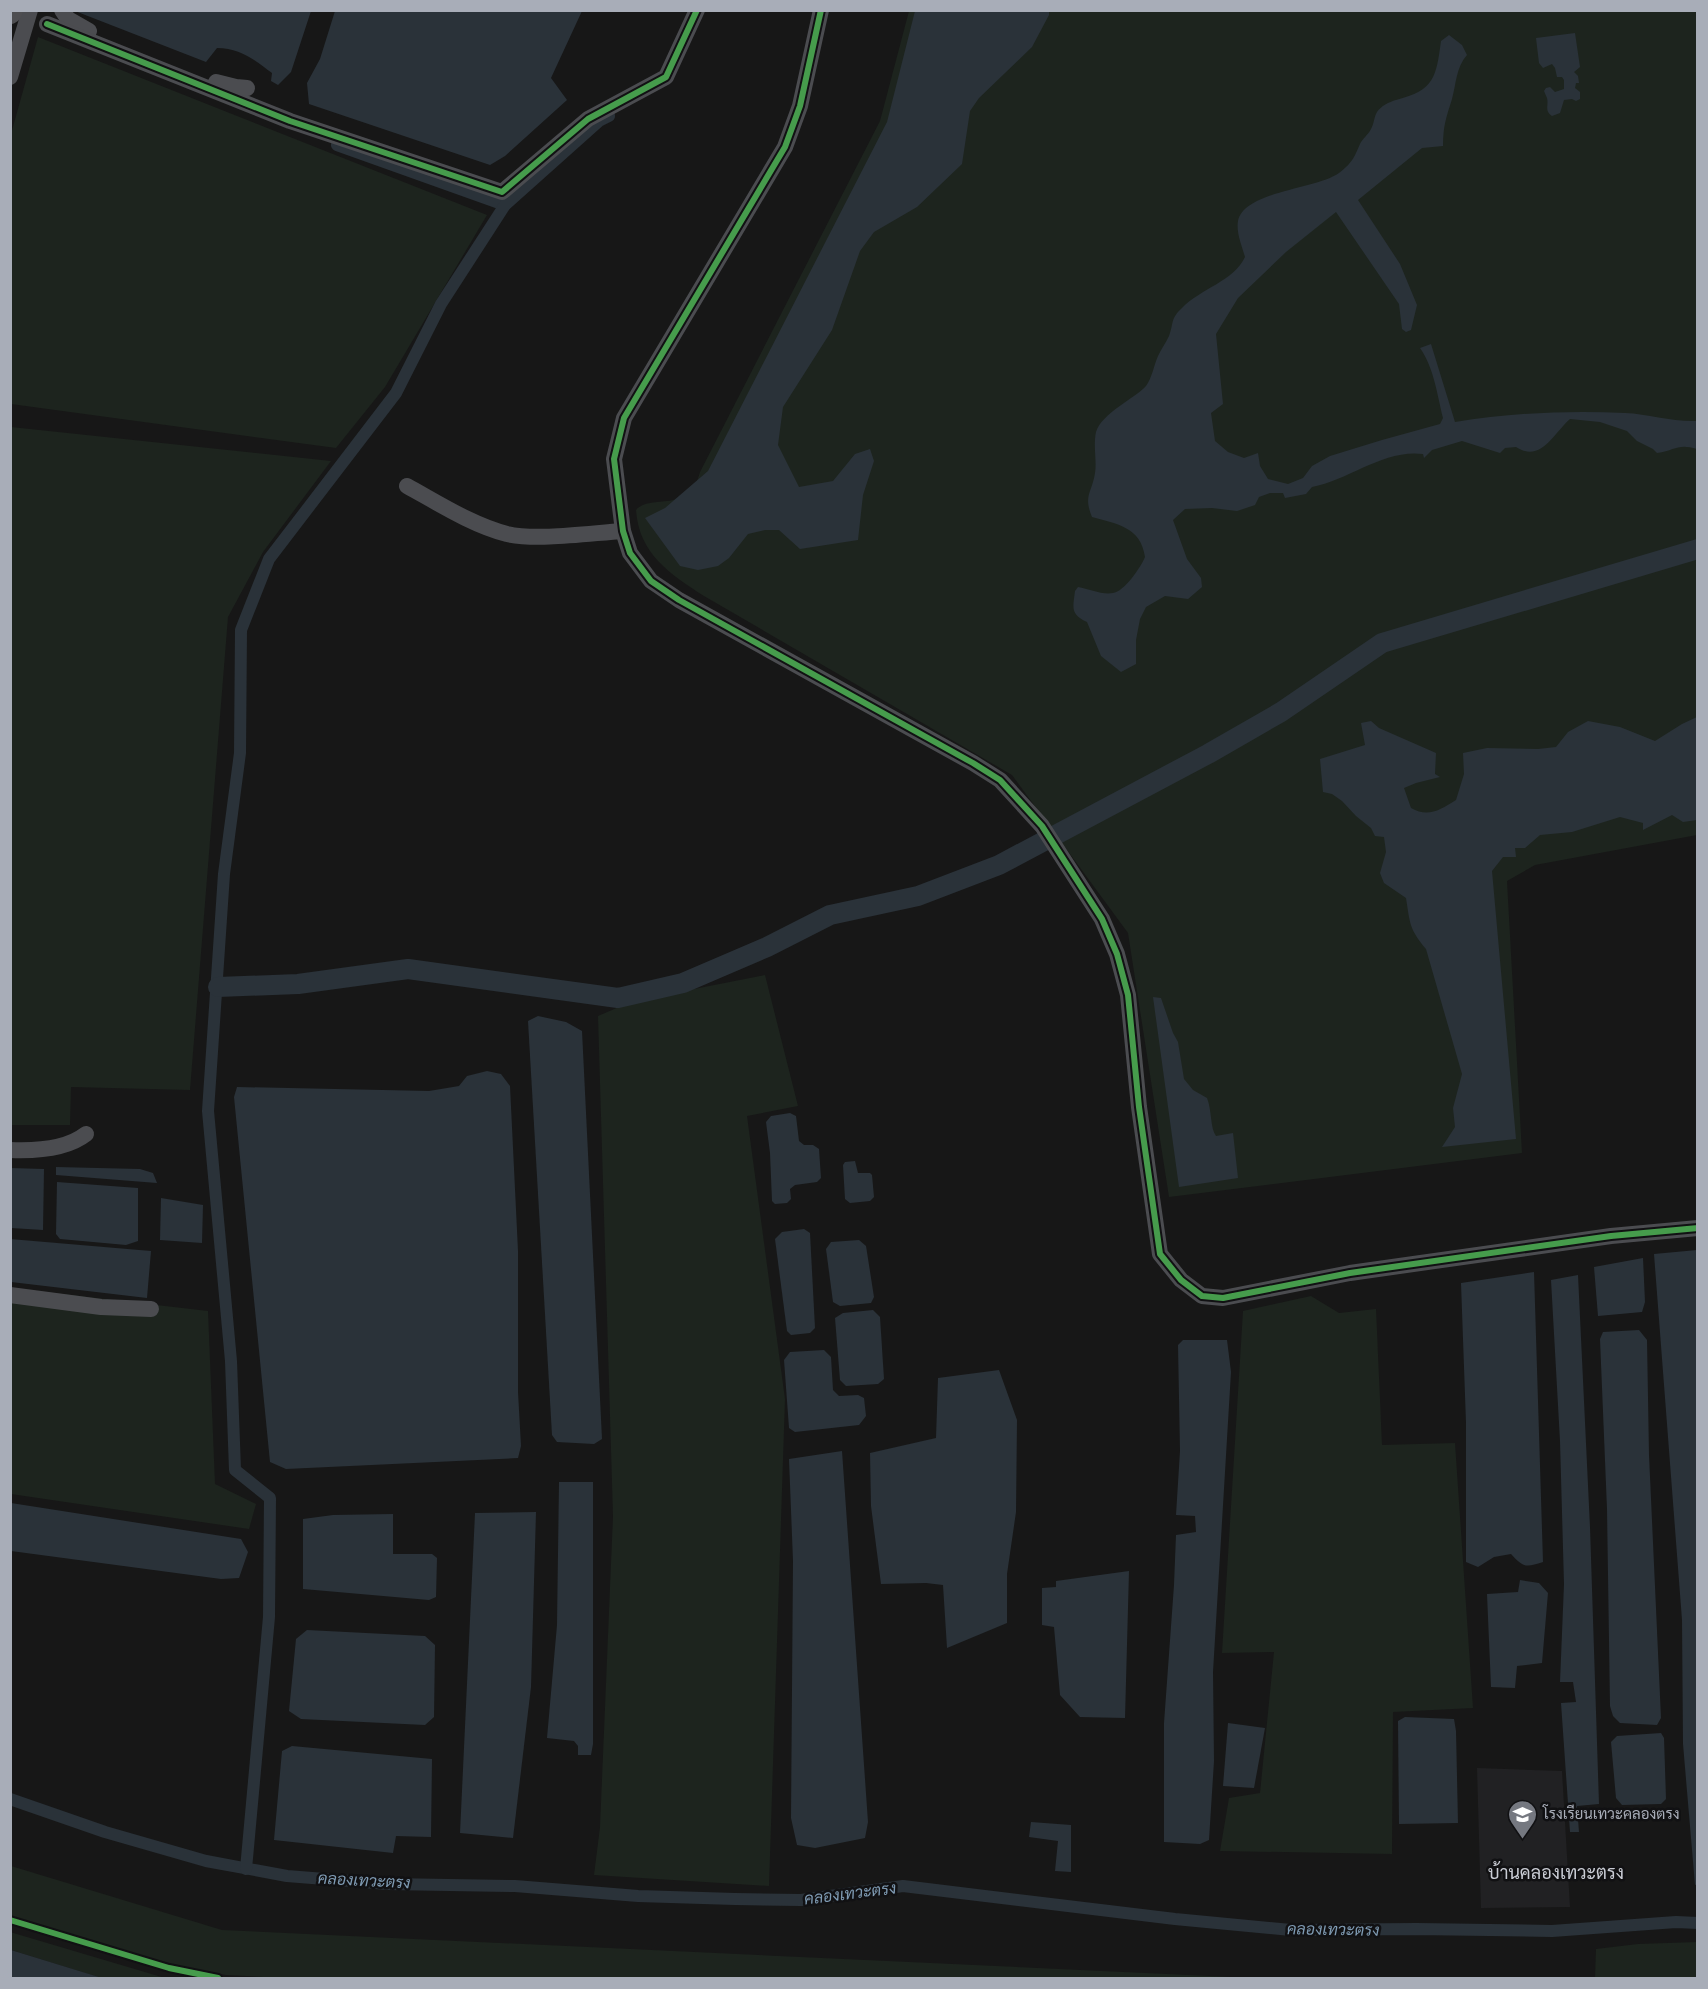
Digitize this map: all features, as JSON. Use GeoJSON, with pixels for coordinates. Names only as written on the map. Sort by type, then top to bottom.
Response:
{"type":"FeatureCollection","features":[{"type":"Feature","properties":{"kind":"street"},"geometry":{"type":"LineString","coordinates":[[10,77],[30,10]]}},
{"type":"Feature","properties":{"kind":"street"},"geometry":{"type":"LineString","coordinates":[[62,10],[68,19],[81,28],[225,85],[247,88]]}},
{"type":"Feature","properties":{"kind":"street"},"geometry":{"type":"LineString","coordinates":[[47,24],[290,121],[502,192],[588,119],[666,77],[697,10]]}},
{"type":"Feature","properties":{"kind":"street"},"geometry":{"type":"LineString","coordinates":[[821,10],[800,106],[785,147],[624,418],[614,459],[623,531],[630,553],[651,581],[686,603],[1000,780],[1042,826],[1102,919],[1117,954],[1128,995],[1138,1107],[1160,1254],[1181,1280],[1202,1296],[1224,1298],[1350,1273],[1611,1236],[1698,1228]]}},
{"type":"Feature","properties":{"kind":"street"},"geometry":{"type":"LineString","coordinates":[[407,486],[464,517],[506,533],[544,535],[623,531]]}},
{"type":"Feature","properties":{"kind":"street"},"geometry":{"type":"LineString","coordinates":[[10,1150],[61,1146],[77,1141],[86,1134]]}},
{"type":"Feature","properties":{"kind":"street"},"geometry":{"type":"LineString","coordinates":[[10,1295],[101,1307],[151,1309]]}},
{"type":"Feature","properties":{"kind":"shaded area"},"geometry":{"type":"Polygon","coordinates":[[[1049,10],[1049,15],[1032,47],[979,98],[970,111],[962,164],[917,207],[874,232],[860,251],[832,330],[783,407],[778,445],[799,487],[833,481],[855,454],[870,449],[874,461],[863,495],[858,540],[800,549],[779,530],[765,530],[748,534],[729,558],[718,566],[698,570],[680,566],[645,518],[665,508],[708,471],[887,122],[915,11],[1049,10]]]}},
{"type":"Feature","properties":{"kind":"shaded area"},"geometry":{"type":"Polygon","coordinates":[[[75,11],[311,11],[291,72],[278,85],[271,81],[272,73],[240,52],[217,48],[206,62],[75,11]]]}},
{"type":"Feature","properties":{"kind":"shaded area"},"geometry":{"type":"Polygon","coordinates":[[[335,11],[582,11],[551,78],[567,100],[505,156],[490,165],[309,104],[307,83],[320,59],[335,11]]]}},
{"type":"Feature","properties":{"kind":"shaded area"},"geometry":{"type":"Polygon","coordinates":[[[909,11],[1697,11],[1697,835],[1535,865],[1507,881],[1522,1153],[1169,1197],[1128,933],[1012,775],[704,596],[668,571],[650,551],[643,539],[636,510],[643,505],[679,498],[687,494],[695,485],[880,121],[909,11]]]}},
{"type":"Feature","properties":{"kind":"shaded area"},"geometry":{"type":"Polygon","coordinates":[[[1575,33],[1580,67],[1574,72],[1578,76],[1579,83],[1576,83],[1575,88],[1580,92],[1580,99],[1564,100],[1560,113],[1552,116],[1547,110],[1547,98],[1544,91],[1550,87],[1555,92],[1564,89],[1564,80],[1562,77],[1557,77],[1552,64],[1543,68],[1539,63],[1536,38],[1575,33]]]}},
{"type":"Feature","properties":{"kind":"shaded area"},"geometry":{"type":"Polygon","coordinates":[[[1449,35],[1462,45],[1467,55],[1457,76],[1445,122],[1443,146],[1422,148],[1358,200],[1400,264],[1417,305],[1411,330],[1406,332],[1402,329],[1399,304],[1336,212],[1286,252],[1238,298],[1216,334],[1223,404],[1211,413],[1215,441],[1228,452],[1244,458],[1258,453],[1260,466],[1268,479],[1288,484],[1303,478],[1312,466],[1330,456],[1440,424],[1443,418],[1434,382],[1429,364],[1420,348],[1431,344],[1455,422],[1497,416],[1583,412],[1634,414],[1697,421],[1697,449],[1681,447],[1657,453],[1637,441],[1627,431],[1600,422],[1570,419],[1546,445],[1533,451],[1525,451],[1516,447],[1505,448],[1500,453],[1462,441],[1432,450],[1424,458],[1423,454],[1409,454],[1380,460],[1312,487],[1306,494],[1285,498],[1283,493],[1270,493],[1259,497],[1255,505],[1237,511],[1212,508],[1185,509],[1173,520],[1187,559],[1201,578],[1202,587],[1188,599],[1165,596],[1146,607],[1140,619],[1136,640],[1136,664],[1121,672],[1101,656],[1087,622],[1075,613],[1073,606],[1075,591],[1078,587],[1104,593],[1117,592],[1132,578],[1145,557],[1139,539],[1133,533],[1119,525],[1092,517],[1089,510],[1088,499],[1095,468],[1095,437],[1099,425],[1146,386],[1178,312],[1189,301],[1225,279],[1240,265],[1245,257],[1238,226],[1243,211],[1253,203],[1267,197],[1315,183],[1339,173],[1352,160],[1361,142],[1370,131],[1379,110],[1391,102],[1419,92],[1431,80],[1435,73],[1441,41],[1449,35]]]}},
{"type":"Feature","properties":{"kind":"shaded area"},"geometry":{"type":"Polygon","coordinates":[[[38,37],[487,215],[385,387],[336,448],[11,404],[11,134],[38,37]]]}},
{"type":"Feature","properties":{"kind":"shaded area"},"geometry":{"type":"Polygon","coordinates":[[[11,427],[331,461],[263,552],[228,617],[190,1090],[71,1087],[70,1125],[11,1125],[11,427]]]}},
{"type":"Feature","properties":{"kind":"shaded area"},"geometry":{"type":"Polygon","coordinates":[[[1697,717],[1697,820],[1683,822],[1672,815],[1643,830],[1643,823],[1620,817],[1572,832],[1540,835],[1525,848],[1515,848],[1516,857],[1503,857],[1492,871],[1516,1139],[1442,1147],[1455,1127],[1453,1108],[1462,1074],[1426,949],[1411,925],[1406,898],[1384,883],[1380,873],[1386,852],[1384,837],[1375,836],[1371,828],[1342,801],[1332,794],[1323,792],[1320,759],[1365,745],[1361,723],[1371,721],[1379,728],[1436,753],[1435,774],[1440,777],[1404,788],[1411,808],[1428,813],[1439,810],[1456,800],[1464,774],[1463,753],[1487,748],[1556,747],[1568,732],[1588,721],[1620,727],[1655,741],[1697,717]]]}},
{"type":"Feature","properties":{"kind":"shaded area"},"geometry":{"type":"Polygon","coordinates":[[[765,975],[798,1106],[747,1116],[785,1399],[769,1886],[594,1875],[600,1827],[613,1516],[598,1016],[633,1001],[765,975]]]}},
{"type":"Feature","properties":{"kind":"shaded area"},"geometry":{"type":"Polygon","coordinates":[[[1153,997],[1161,998],[1178,1042],[1184,1079],[1193,1090],[1207,1098],[1216,1136],[1233,1133],[1238,1178],[1179,1187],[1153,997]]]}},
{"type":"Feature","properties":{"kind":"shaded area"},"geometry":{"type":"Polygon","coordinates":[[[538,1016],[566,1022],[582,1031],[602,1439],[594,1444],[557,1442],[552,1435],[528,1021],[538,1016]]]}},
{"type":"Feature","properties":{"kind":"shaded area"},"geometry":{"type":"Polygon","coordinates":[[[487,1071],[501,1074],[510,1086],[518,1251],[518,1392],[521,1446],[518,1458],[286,1469],[270,1462],[234,1097],[237,1087],[429,1091],[459,1086],[467,1076],[487,1071]]]}},
{"type":"Feature","properties":{"kind":"shaded area"},"geometry":{"type":"Polygon","coordinates":[[[790,1113],[796,1116],[799,1141],[804,1145],[813,1145],[819,1149],[821,1178],[817,1182],[795,1185],[790,1189],[791,1199],[787,1203],[775,1204],[772,1201],[766,1122],[771,1116],[790,1113]]]}},
{"type":"Feature","properties":{"kind":"shaded area"},"geometry":{"type":"Polygon","coordinates":[[[855,1161],[858,1173],[872,1175],[874,1197],[870,1201],[850,1203],[845,1199],[843,1165],[845,1162],[855,1161]]]}},
{"type":"Feature","properties":{"kind":"shaded area"},"geometry":{"type":"Polygon","coordinates":[[[56,1167],[140,1169],[153,1173],[157,1183],[56,1175],[56,1167]]]}},
{"type":"Feature","properties":{"kind":"shaded area"},"geometry":{"type":"Polygon","coordinates":[[[10,1168],[44,1169],[43,1230],[11,1228],[10,1168]]]}},
{"type":"Feature","properties":{"kind":"shaded area"},"geometry":{"type":"Polygon","coordinates":[[[57,1182],[138,1188],[138,1241],[126,1245],[60,1239],[56,1234],[57,1182]]]}},
{"type":"Feature","properties":{"kind":"shaded area"},"geometry":{"type":"Polygon","coordinates":[[[161,1198],[203,1205],[202,1243],[160,1240],[161,1198]]]}},
{"type":"Feature","properties":{"kind":"shaded area"},"geometry":{"type":"Polygon","coordinates":[[[804,1229],[810,1233],[815,1328],[810,1333],[791,1335],[787,1331],[775,1239],[782,1232],[804,1229]]]}},
{"type":"Feature","properties":{"kind":"shaded area"},"geometry":{"type":"Polygon","coordinates":[[[10,1239],[151,1251],[147,1298],[11,1282],[10,1239]]]}},
{"type":"Feature","properties":{"kind":"shaded area"},"geometry":{"type":"Polygon","coordinates":[[[859,1240],[866,1246],[874,1297],[871,1303],[840,1306],[833,1302],[826,1249],[831,1242],[859,1240]]]}},
{"type":"Feature","properties":{"kind":"shaded area"},"geometry":{"type":"Polygon","coordinates":[[[1697,1250],[1698,1884],[1695,1885],[1683,1744],[1682,1620],[1654,1254],[1697,1250]]]}},
{"type":"Feature","properties":{"kind":"shaded area"},"geometry":{"type":"Polygon","coordinates":[[[1643,1258],[1645,1302],[1642,1312],[1598,1316],[1594,1267],[1643,1258]]]}},
{"type":"Feature","properties":{"kind":"shaded area"},"geometry":{"type":"Polygon","coordinates":[[[1534,1272],[1543,1562],[1525,1565],[1511,1554],[1494,1557],[1478,1567],[1466,1562],[1466,1423],[1461,1283],[1534,1272]]]}},
{"type":"Feature","properties":{"kind":"shaded area"},"geometry":{"type":"Polygon","coordinates":[[[1578,1275],[1590,1527],[1599,1804],[1577,1806],[1579,1832],[1570,1832],[1561,1703],[1576,1702],[1573,1682],[1560,1682],[1564,1584],[1560,1441],[1551,1280],[1578,1275]]]}},
{"type":"Feature","properties":{"kind":"shaded area"},"geometry":{"type":"Polygon","coordinates":[[[11,1288],[208,1311],[215,1484],[256,1504],[249,1529],[11,1494],[11,1288]]]}},
{"type":"Feature","properties":{"kind":"shaded area"},"geometry":{"type":"Polygon","coordinates":[[[1311,1296],[1339,1313],[1376,1309],[1382,1445],[1455,1443],[1473,1708],[1393,1712],[1392,1854],[1220,1851],[1229,1798],[1260,1793],[1274,1652],[1222,1653],[1243,1311],[1311,1296]]]}},
{"type":"Feature","properties":{"kind":"shaded area"},"geometry":{"type":"Polygon","coordinates":[[[873,1310],[880,1317],[884,1379],[878,1384],[846,1386],[840,1380],[835,1318],[843,1313],[873,1310]]]}},
{"type":"Feature","properties":{"kind":"shaded area"},"geometry":{"type":"Polygon","coordinates":[[[1639,1330],[1647,1340],[1649,1455],[1661,1718],[1657,1725],[1620,1723],[1613,1716],[1610,1706],[1607,1509],[1600,1339],[1603,1332],[1639,1330]]]}},
{"type":"Feature","properties":{"kind":"shaded area"},"geometry":{"type":"Polygon","coordinates":[[[1183,1340],[1227,1340],[1231,1372],[1213,1672],[1214,1761],[1209,1840],[1200,1844],[1164,1842],[1164,1723],[1176,1535],[1196,1532],[1195,1516],[1176,1515],[1180,1451],[1178,1345],[1183,1340]]]}},
{"type":"Feature","properties":{"kind":"shaded area"},"geometry":{"type":"Polygon","coordinates":[[[824,1350],[831,1357],[833,1390],[839,1396],[858,1395],[864,1398],[866,1416],[859,1425],[795,1432],[789,1428],[784,1360],[790,1352],[824,1350]]]}},
{"type":"Feature","properties":{"kind":"shaded area"},"geometry":{"type":"Polygon","coordinates":[[[999,1370],[1017,1420],[1016,1512],[1007,1574],[1007,1623],[947,1648],[943,1585],[881,1584],[871,1506],[870,1453],[936,1438],[938,1378],[999,1370]]]}},
{"type":"Feature","properties":{"kind":"shaded area"},"geometry":{"type":"Polygon","coordinates":[[[842,1451],[868,1822],[865,1838],[815,1848],[797,1845],[791,1818],[793,1561],[789,1459],[842,1451]]]}},
{"type":"Feature","properties":{"kind":"shaded area"},"geometry":{"type":"Polygon","coordinates":[[[559,1482],[593,1482],[593,1744],[591,1755],[578,1755],[578,1746],[574,1741],[547,1738],[557,1625],[559,1482]]]}},
{"type":"Feature","properties":{"kind":"shaded area"},"geometry":{"type":"Polygon","coordinates":[[[11,1503],[241,1539],[248,1552],[239,1578],[221,1579],[11,1551],[11,1503]]]}},
{"type":"Feature","properties":{"kind":"shaded area"},"geometry":{"type":"Polygon","coordinates":[[[536,1512],[531,1687],[513,1838],[460,1833],[475,1513],[536,1512]]]}},
{"type":"Feature","properties":{"kind":"shaded area"},"geometry":{"type":"Polygon","coordinates":[[[393,1514],[393,1554],[432,1554],[437,1558],[436,1597],[429,1600],[303,1589],[303,1519],[333,1515],[393,1514]]]}},
{"type":"Feature","properties":{"kind":"shaded area"},"geometry":{"type":"Polygon","coordinates":[[[1129,1571],[1125,1718],[1080,1717],[1060,1695],[1054,1627],[1042,1625],[1042,1588],[1056,1587],[1056,1581],[1129,1571]]]}},
{"type":"Feature","properties":{"kind":"shaded area"},"geometry":{"type":"Polygon","coordinates":[[[1520,1580],[1539,1583],[1548,1593],[1542,1663],[1517,1666],[1515,1688],[1491,1687],[1487,1594],[1518,1592],[1520,1580]]]}},
{"type":"Feature","properties":{"kind":"shaded area"},"geometry":{"type":"Polygon","coordinates":[[[307,1630],[425,1636],[435,1645],[434,1717],[425,1725],[301,1719],[289,1711],[296,1639],[307,1630]]]}},
{"type":"Feature","properties":{"kind":"shaded area"},"geometry":{"type":"Polygon","coordinates":[[[1405,1717],[1454,1719],[1458,1823],[1399,1824],[1398,1721],[1405,1717]]]}},
{"type":"Feature","properties":{"kind":"shaded area"},"geometry":{"type":"Polygon","coordinates":[[[1228,1723],[1265,1728],[1254,1788],[1223,1786],[1228,1723]]]}},
{"type":"Feature","properties":{"kind":"shaded area"},"geometry":{"type":"Polygon","coordinates":[[[1661,1733],[1664,1738],[1666,1799],[1661,1804],[1622,1805],[1616,1798],[1611,1742],[1617,1736],[1661,1733]]]}},
{"type":"Feature","properties":{"kind":"shaded area"},"geometry":{"type":"Polygon","coordinates":[[[292,1746],[432,1759],[431,1837],[396,1836],[393,1853],[274,1840],[282,1751],[292,1746]]]}},
{"type":"Feature","properties":{"kind":"shaded area","name":"โรงเรียนเทวะคลองตรง"},"geometry":{"type":"Polygon","coordinates":[[[1477,1768],[1562,1771],[1570,1907],[1481,1908],[1477,1768]]]}},
{"type":"Feature","properties":{"kind":"shaded area"},"geometry":{"type":"Polygon","coordinates":[[[1031,1822],[1071,1825],[1071,1872],[1055,1871],[1058,1841],[1029,1837],[1031,1822]]]}},
{"type":"Feature","properties":{"kind":"shaded area"},"geometry":{"type":"Polygon","coordinates":[[[11,1866],[222,1930],[1253,1978],[283,1978],[226,1975],[171,1964],[11,1917],[11,1866]]]}},
{"type":"Feature","properties":{"kind":"shaded area"},"geometry":{"type":"Polygon","coordinates":[[[10,1932],[165,1978],[101,1978],[11,1950],[10,1932]]]}},
{"type":"Feature","properties":{"kind":"shaded area"},"geometry":{"type":"Polygon","coordinates":[[[1697,1942],[1697,1978],[1595,1978],[1596,1949],[1638,1944],[1697,1942]]]}},
{"type":"Feature","properties":{"kind":"shaded area"},"geometry":{"type":"Polygon","coordinates":[[[11,1950],[102,1978],[11,1978],[11,1950]]]}},
{"type":"Feature","properties":{"kind":"waterway"},"geometry":{"type":"LineString","coordinates":[[246,1869],[269,1617],[270,1498],[235,1470],[231,1361],[208,1111],[224,874],[240,753],[241,630],[269,559],[396,393],[441,304],[505,205],[599,121],[609,116]]}},
{"type":"Feature","properties":{"kind":"waterway"},"geometry":{"type":"LineString","coordinates":[[337,145],[505,205]]}},
{"type":"Feature","properties":{"kind":"waterway"},"geometry":{"type":"LineString","coordinates":[[218,987],[298,984],[408,969],[618,998],[683,983],[767,947],[830,915],[918,896],[999,865],[1208,754],[1281,712],[1382,643],[1698,549]]}},
{"type":"Feature","properties":{"kind":"waterway","name":"คลองเทวะตรง"},"geometry":{"type":"LineString","coordinates":[[10,1799],[105,1832],[206,1861],[287,1876],[388,1884],[515,1886],[638,1896],[801,1900],[903,1886],[1175,1919],[1291,1930],[1552,1931],[1676,1922],[1698,1923]]}},
{"type":"Feature","properties":{"kind":"cycle path"},"geometry":{"type":"LineString","coordinates":[[47,24],[290,121],[502,192],[588,119],[666,77],[697,10]]}},
{"type":"Feature","properties":{"kind":"cycle path"},"geometry":{"type":"LineString","coordinates":[[821,10],[800,106],[785,147],[624,418],[614,459],[623,531],[630,553],[651,581],[679,600],[1000,780],[1042,826],[1102,919],[1117,954],[1128,995],[1139,1107],[1160,1254],[1181,1280],[1202,1296],[1223,1298],[1350,1273],[1611,1236],[1698,1228]]}},
{"type":"Feature","properties":{"kind":"cycle path"},"geometry":{"type":"LineString","coordinates":[[10,1920],[169,1968],[218,1978]]}},
{"type":"Feature","properties":{"kind":"place","name":"โรงเรียนเทวะคลองตรง"},"geometry":{"type":"Point","coordinates":[1522,1840]}},
{"type":"Feature","properties":{"kind":"district","name":"บ้านคลองเทวะตรง"},"geometry":{"type":"Point","coordinates":[1556,1873]}}]}
